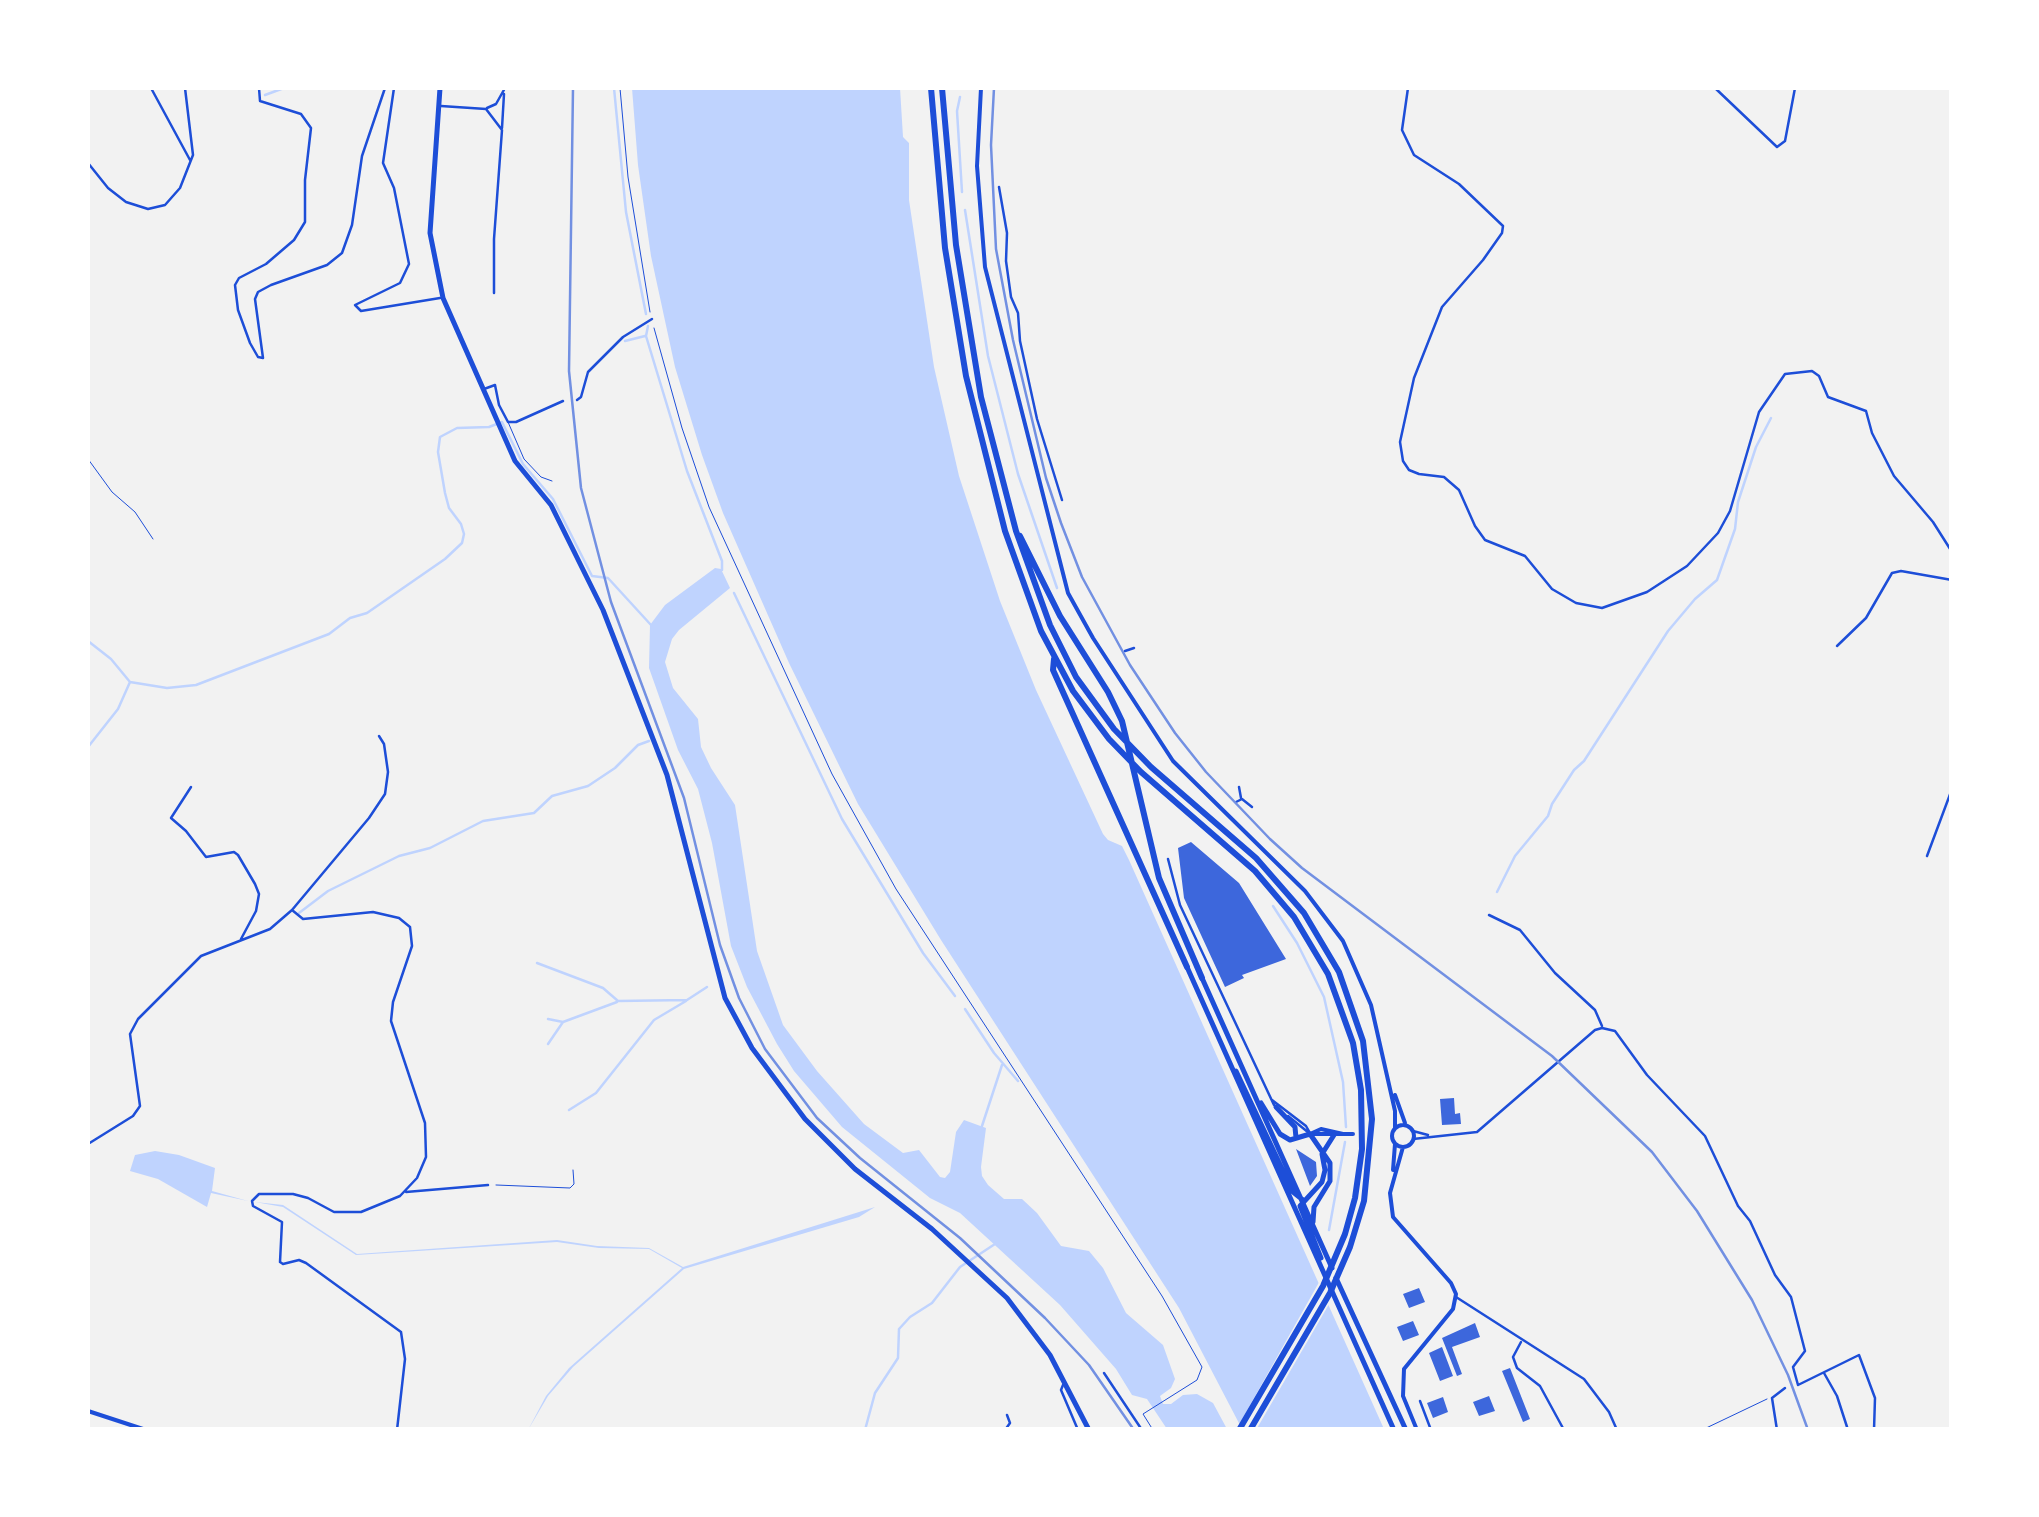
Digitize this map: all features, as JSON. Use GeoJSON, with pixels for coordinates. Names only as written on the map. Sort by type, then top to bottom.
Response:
{"type":"FeatureCollection","features":[{"type":"Feature","properties":{"kind":"highway"},"geometry":{"type":"LineString","coordinates":[[931,88],[945,248],[966,376],[1005,531],[1031,606],[1054,658],[1086,711],[1118,750],[1255,871],[1303,929],[1328,974],[1353,1043],[1362,1121],[1358,1179],[1338,1252],[1309,1312],[1239,1430]]}},
{"type":"Feature","properties":{"kind":"highway"},"geometry":{"type":"LineString","coordinates":[[942,88],[968,329],[991,440],[1016,531],[1055,637],[1097,708],[1141,757],[1281,884],[1316,930],[1339,972],[1363,1041],[1372,1119],[1364,1202],[1344,1262],[1320,1311],[1250,1430]]}},
{"type":"Feature","properties":{"kind":"highway"},"geometry":{"type":"LineString","coordinates":[[1016,531],[1028,546],[1060,616],[1117,708],[1159,878],[1202,978]]}},
{"type":"Feature","properties":{"kind":"highway"},"geometry":{"type":"LineString","coordinates":[[1054,658],[1053,670],[1187,967]]}},
{"type":"Feature","properties":{"kind":"main road"},"geometry":{"type":"LineString","coordinates":[[440,88],[430,233],[443,298],[515,461],[551,505],[603,610],[666,775],[683,829],[720,986],[739,1026],[805,1120],[855,1169],[986,1276],[1030,1326],[1066,1383],[1089,1430]]}},
{"type":"Feature","properties":{"kind":"main road"},"geometry":{"type":"LineString","coordinates":[[981,88],[977,166],[984,267],[1068,593],[1172,761],[1304,892],[1343,941],[1371,1005],[1390,1081],[1406,1125],[1412,1131],[1413,1139],[1403,1147],[1393,1180]]}},
{"type":"Feature","properties":{"kind":"main road"},"geometry":{"type":"LineString","coordinates":[[1187,967],[1394,1430]]}},
{"type":"Feature","properties":{"kind":"main road"},"geometry":{"type":"LineString","coordinates":[[1202,978],[1406,1430]]}},
{"type":"Feature","properties":{"kind":"main road"},"geometry":{"type":"LineString","coordinates":[[1222,1046],[1252,1099],[1293,1192],[1303,1200]]}},
{"type":"Feature","properties":{"kind":"main road"},"geometry":{"type":"LineString","coordinates":[[1390,1081],[1395,1128],[1390,1205],[1396,1222],[1451,1284],[1456,1298],[1453,1308],[1404,1368],[1403,1396],[1417,1430]]}},
{"type":"Feature","properties":{"kind":"main road"},"geometry":{"type":"LineString","coordinates":[[1258,1101],[1284,1138],[1296,1138],[1321,1128],[1343,1134]]}},
{"type":"Feature","properties":{"kind":"main road"},"geometry":{"type":"LineString","coordinates":[[1276,1107],[1295,1127],[1296,1138]]}},
{"type":"Feature","properties":{"kind":"main road"},"geometry":{"type":"LineString","coordinates":[[1395,1128],[1406,1125]]}},
{"type":"Feature","properties":{"kind":"main road"},"geometry":{"type":"LineString","coordinates":[[1310,1134],[1331,1171],[1314,1207],[1313,1225]]}},
{"type":"Feature","properties":{"kind":"main road"},"geometry":{"type":"LineString","coordinates":[[1310,1134],[1354,1134]]}},
{"type":"Feature","properties":{"kind":"main road"},"geometry":{"type":"LineString","coordinates":[[1332,1289],[1300,1211],[1303,1200],[1324,1178],[1322,1154],[1334,1135]]}},
{"type":"Feature","properties":{"kind":"main road"},"geometry":{"type":"LineString","coordinates":[[1382,1135],[1392,1136]]}},
{"type":"Feature","properties":{"kind":"main road"},"geometry":{"type":"LineString","coordinates":[[1394,1144],[1403,1147]]}},
{"type":"Feature","properties":{"kind":"main road"},"geometry":{"type":"LineString","coordinates":[[1303,1200],[1321,1194]]}},
{"type":"Feature","properties":{"kind":"main road"},"geometry":{"type":"LineString","coordinates":[[88,1411],[146,1430]]}},
{"type":"Feature","properties":{"kind":"street"},"geometry":{"type":"LineString","coordinates":[[150,88],[191,162]]}},
{"type":"Feature","properties":{"kind":"street"},"geometry":{"type":"LineString","coordinates":[[88,162],[119,198],[148,209],[172,199],[191,162],[192,127],[185,88]]}},
{"type":"Feature","properties":{"kind":"street"},"geometry":{"type":"LineString","coordinates":[[258,88],[260,101],[301,114],[311,128],[305,222],[294,240],[266,264],[239,278],[236,285],[238,310],[250,343],[258,357],[263,358],[255,298],[271,285],[327,264],[342,253],[352,226],[362,156],[385,88]]}},
{"type":"Feature","properties":{"kind":"street"},"geometry":{"type":"LineString","coordinates":[[394,88],[383,163],[394,188],[409,264],[400,284],[355,305],[361,311],[443,298]]}},
{"type":"Feature","properties":{"kind":"street"},"geometry":{"type":"LineString","coordinates":[[494,293],[505,88]]}},
{"type":"Feature","properties":{"kind":"street"},"geometry":{"type":"LineString","coordinates":[[1408,88],[1402,130],[1414,155],[1458,184],[1503,226],[1484,260],[1442,306],[1414,378],[1400,442],[1409,470],[1444,477],[1459,490],[1478,533],[1486,540],[1528,559],[1552,589],[1576,603],[1606,607],[1647,592],[1687,566],[1718,534],[1732,505],[1760,412],[1785,374],[1812,371],[1819,376],[1828,398],[1866,411],[1872,433],[1894,476],[1933,522],[1952,552]]}},
{"type":"Feature","properties":{"kind":"street"},"geometry":{"type":"LineString","coordinates":[[1715,88],[1769,142],[1781,146],[1795,88]]}},
{"type":"Feature","properties":{"kind":"street"},"geometry":{"type":"LineString","coordinates":[[439,106],[486,109],[504,94]]}},
{"type":"Feature","properties":{"kind":"street"},"geometry":{"type":"LineString","coordinates":[[486,109],[502,130]]}},
{"type":"Feature","properties":{"kind":"street"},"geometry":{"type":"LineString","coordinates":[[998,188],[1020,342],[1044,451],[1062,500]]}},
{"type":"Feature","properties":{"kind":"street"},"geometry":{"type":"LineString","coordinates":[[577,400],[588,372],[623,337],[652,319]]}},
{"type":"Feature","properties":{"kind":"street"},"geometry":{"type":"LineString","coordinates":[[482,389],[495,385],[508,422],[563,400]]}},
{"type":"Feature","properties":{"kind":"street"},"geometry":{"type":"LineString","coordinates":[[1837,646],[1866,618],[1892,573],[1901,571],[1952,580]]}},
{"type":"Feature","properties":{"kind":"street"},"geometry":{"type":"LineString","coordinates":[[1125,652],[1134,648]]}},
{"type":"Feature","properties":{"kind":"street"},"geometry":{"type":"LineString","coordinates":[[1107,660],[1116,656]]}},
{"type":"Feature","properties":{"kind":"street"},"geometry":{"type":"LineString","coordinates":[[88,1144],[133,1116],[140,1106],[131,1028],[201,956],[281,923],[369,818],[385,794],[388,772],[380,736]]}},
{"type":"Feature","properties":{"kind":"street"},"geometry":{"type":"LineString","coordinates":[[191,786],[171,818],[206,857],[234,852],[238,855],[256,884],[256,911],[240,940]]}},
{"type":"Feature","properties":{"kind":"street"},"geometry":{"type":"LineString","coordinates":[[1239,787],[1242,799],[1252,807]]}},
{"type":"Feature","properties":{"kind":"street"},"geometry":{"type":"LineString","coordinates":[[1927,856],[1952,788]]}},
{"type":"Feature","properties":{"kind":"street"},"geometry":{"type":"LineString","coordinates":[[1236,802],[1242,799]]}},
{"type":"Feature","properties":{"kind":"street"},"geometry":{"type":"LineString","coordinates":[[1221,810],[1228,806]]}},
{"type":"Feature","properties":{"kind":"street"},"geometry":{"type":"LineString","coordinates":[[1168,859],[1180,905],[1270,1100],[1310,1134]]}},
{"type":"Feature","properties":{"kind":"street"},"geometry":{"type":"LineString","coordinates":[[292,910],[303,919],[373,912],[400,918],[410,927],[412,946],[391,1020],[420,1105],[427,1147],[422,1168],[404,1192],[386,1203],[343,1215],[292,1194],[259,1194],[252,1201],[253,1206],[282,1222],[280,1262],[306,1263],[401,1332],[405,1359],[397,1430]]}},
{"type":"Feature","properties":{"kind":"street"},"geometry":{"type":"LineString","coordinates":[[1413,1139],[1477,1132],[1602,1028],[1598,1014],[1555,973],[1520,930],[1488,915]]}},
{"type":"Feature","properties":{"kind":"street"},"geometry":{"type":"LineString","coordinates":[[1602,1028],[1615,1031],[1705,1136],[1738,1206],[1794,1303],[1804,1351],[1794,1367],[1796,1379],[1802,1385],[1858,1356],[1874,1398],[1874,1430]]}},
{"type":"Feature","properties":{"kind":"street"},"geometry":{"type":"LineString","coordinates":[[1270,1100],[1306,1126],[1310,1134]]}},
{"type":"Feature","properties":{"kind":"street"},"geometry":{"type":"LineString","coordinates":[[1412,1131],[1429,1136]]}},
{"type":"Feature","properties":{"kind":"street"},"geometry":{"type":"LineString","coordinates":[[404,1192],[488,1185]]}},
{"type":"Feature","properties":{"kind":"street"},"geometry":{"type":"LineString","coordinates":[[1456,1298],[1465,1300],[1493,1324],[1584,1379],[1617,1430]]}},
{"type":"Feature","properties":{"kind":"street"},"geometry":{"type":"LineString","coordinates":[[1522,1341],[1514,1356],[1517,1368],[1540,1386],[1564,1430]]}},
{"type":"Feature","properties":{"kind":"street"},"geometry":{"type":"LineString","coordinates":[[1824,1372],[1838,1396],[1848,1430]]}},
{"type":"Feature","properties":{"kind":"street"},"geometry":{"type":"LineString","coordinates":[[1104,1373],[1142,1430]]}},
{"type":"Feature","properties":{"kind":"street"},"geometry":{"type":"LineString","coordinates":[[1066,1383],[1061,1388],[1078,1430]]}},
{"type":"Feature","properties":{"kind":"street"},"geometry":{"type":"LineString","coordinates":[[1777,1430],[1772,1398],[1785,1388]]}},
{"type":"Feature","properties":{"kind":"street"},"geometry":{"type":"LineString","coordinates":[[1420,1401],[1431,1430]]}},
{"type":"Feature","properties":{"kind":"street"},"geometry":{"type":"LineString","coordinates":[[1006,1430],[1010,1423],[1008,1415]]}},
{"type":"Feature","properties":{"kind":"lane"},"geometry":{"type":"LineString","coordinates":[[508,422],[524,459],[541,478],[552,482]]}},
{"type":"Feature","properties":{"kind":"path"},"geometry":{"type":"LineString","coordinates":[[620,88],[628,177],[652,319],[682,428],[709,506],[832,774],[896,888],[1162,1296],[1197,1358],[1203,1372],[1200,1377],[1144,1414],[1153,1430]]}},
{"type":"Feature","properties":{"kind":"path"},"geometry":{"type":"LineString","coordinates":[[88,459],[112,492],[135,512],[153,539]]}},
{"type":"Feature","properties":{"kind":"path"},"geometry":{"type":"LineString","coordinates":[[488,1185],[570,1188],[574,1184],[572,1170]]}},
{"type":"Feature","properties":{"kind":"path"},"geometry":{"type":"LineString","coordinates":[[1702,1430],[1772,1398]]}},
{"type":"Feature","properties":{"kind":"water"},"geometry":{"type":"Polygon","coordinates":[[[632,88],[900,88],[903,137],[909,143],[909,200],[934,367],[959,476],[1000,601],[1036,690],[1103,834],[1122,846],[1129,860],[1384,1429],[1242,1429],[1179,1308],[941,940],[858,804],[789,663],[723,513],[702,455],[675,367],[651,256],[632,88]]]}},
{"type":"Feature","properties":{"kind":"water"},"geometry":{"type":"Polygon","coordinates":[[[715,568],[721,569],[730,588],[679,630],[665,662],[673,688],[698,719],[701,747],[711,768],[735,805],[757,951],[783,1025],[864,1124],[903,1153],[919,1150],[940,1177],[945,1178],[950,1172],[956,1132],[964,1120],[986,1128],[981,1167],[988,1185],[1004,1199],[1022,1199],[1061,1246],[1089,1251],[1103,1268],[1126,1313],[1163,1345],[1175,1379],[1160,1396],[1163,1404],[1197,1394],[1213,1403],[1227,1429],[1167,1429],[1147,1399],[1132,1395],[1116,1369],[1060,1305],[960,1213],[930,1198],[842,1127],[794,1071],[777,1044],[731,946],[698,789],[678,750],[649,668],[650,625],[665,605],[715,568]]]}},
{"type":"Feature","properties":{"kind":"water"},"geometry":{"type":"Polygon","coordinates":[[[155,1151],[215,1168],[212,1191],[248,1201],[211,1193],[207,1207],[158,1179],[130,1171],[135,1155],[155,1151]]]}},
{"type":"Feature","properties":{"kind":"water"},"geometry":{"type":"Polygon","coordinates":[[[255,1202],[283,1205],[357,1254],[557,1240],[649,1248],[683,1267],[875,1207],[859,1217],[684,1269],[573,1367],[548,1396],[528,1430],[546,1396],[569,1368],[682,1268],[649,1249],[599,1248],[557,1242],[356,1255],[283,1207],[255,1202]]]}},
{"type":"Feature","properties":{"kind":"pier"},"geometry":{"type":"Polygon","coordinates":[[[1322,1277],[1332,1299],[1256,1430],[1236,1430],[1322,1277]]]}},
{"type":"Feature","properties":{"kind":"building"},"geometry":{"type":"Polygon","coordinates":[[[1191,842],[1239,883],[1286,959],[1242,975],[1244,978],[1225,987],[1184,898],[1178,848],[1191,842]]]}},
{"type":"Feature","properties":{"kind":"building"},"geometry":{"type":"Polygon","coordinates":[[[1454,1098],[1455,1114],[1460,1113],[1461,1124],[1442,1125],[1440,1099],[1454,1098]]]}},
{"type":"Feature","properties":{"kind":"building"},"geometry":{"type":"Polygon","coordinates":[[[1296,1149],[1316,1162],[1317,1176],[1310,1186],[1296,1149]]]}},
{"type":"Feature","properties":{"kind":"building"},"geometry":{"type":"Polygon","coordinates":[[[1419,1288],[1425,1302],[1409,1308],[1403,1294],[1419,1288]]]}},
{"type":"Feature","properties":{"kind":"building"},"geometry":{"type":"Polygon","coordinates":[[[1413,1321],[1419,1335],[1403,1341],[1397,1327],[1413,1321]]]}},
{"type":"Feature","properties":{"kind":"building"},"geometry":{"type":"Polygon","coordinates":[[[1475,1323],[1480,1337],[1452,1347],[1462,1374],[1457,1376],[1442,1338],[1475,1323]]]}},
{"type":"Feature","properties":{"kind":"building"},"geometry":{"type":"Polygon","coordinates":[[[1442,1347],[1453,1376],[1440,1381],[1429,1353],[1442,1347]]]}},
{"type":"Feature","properties":{"kind":"building"},"geometry":{"type":"Polygon","coordinates":[[[1510,1368],[1530,1419],[1523,1422],[1502,1371],[1510,1368]]]}},
{"type":"Feature","properties":{"kind":"building"},"geometry":{"type":"Polygon","coordinates":[[[1489,1396],[1495,1411],[1479,1416],[1473,1402],[1489,1396]]]}},
{"type":"Feature","properties":{"kind":"building"},"geometry":{"type":"Polygon","coordinates":[[[1443,1397],[1448,1412],[1433,1418],[1427,1403],[1443,1397]]]}},
{"type":"Feature","properties":{"kind":"waterway"},"geometry":{"type":"LineString","coordinates":[[265,95],[284,88]]}},
{"type":"Feature","properties":{"kind":"waterway"},"geometry":{"type":"LineString","coordinates":[[614,88],[626,212],[646,314]]}},
{"type":"Feature","properties":{"kind":"waterway"},"geometry":{"type":"LineString","coordinates":[[960,97],[957,111],[962,192]]}},
{"type":"Feature","properties":{"kind":"waterway"},"geometry":{"type":"LineString","coordinates":[[965,210],[988,356],[1018,474],[1057,588]]}},
{"type":"Feature","properties":{"kind":"waterway"},"geometry":{"type":"LineString","coordinates":[[648,326],[646,336],[722,570]]}},
{"type":"Feature","properties":{"kind":"waterway"},"geometry":{"type":"LineString","coordinates":[[625,341],[645,336]]}},
{"type":"Feature","properties":{"kind":"waterway"},"geometry":{"type":"LineString","coordinates":[[1497,892],[1515,856],[1548,816],[1574,770],[1584,761],[1668,631],[1717,580],[1756,447],[1771,418]]}},
{"type":"Feature","properties":{"kind":"waterway"},"geometry":{"type":"LineString","coordinates":[[88,641],[111,659],[130,682],[167,688],[196,685],[329,634],[350,618],[367,613],[462,543],[461,524],[449,508],[445,493],[438,452],[440,437],[457,428],[489,427],[502,422],[523,464],[553,499],[592,576],[608,578],[651,625]]}},
{"type":"Feature","properties":{"kind":"waterway"},"geometry":{"type":"LineString","coordinates":[[734,593],[842,819],[923,953],[955,996]]}},
{"type":"Feature","properties":{"kind":"waterway"},"geometry":{"type":"LineString","coordinates":[[88,747],[118,709],[130,682]]}},
{"type":"Feature","properties":{"kind":"waterway"},"geometry":{"type":"LineString","coordinates":[[299,913],[328,891],[399,856],[430,848],[483,821],[534,813],[552,796],[588,786],[615,768],[638,745],[649,741]]}},
{"type":"Feature","properties":{"kind":"waterway"},"geometry":{"type":"LineString","coordinates":[[1273,906],[1324,997],[1343,1082],[1346,1127]]}},
{"type":"Feature","properties":{"kind":"waterway"},"geometry":{"type":"LineString","coordinates":[[537,963],[603,988],[618,1001],[687,1000],[707,987]]}},
{"type":"Feature","properties":{"kind":"waterway"},"geometry":{"type":"LineString","coordinates":[[569,1110],[596,1093],[654,1020],[686,1001]]}},
{"type":"Feature","properties":{"kind":"waterway"},"geometry":{"type":"LineString","coordinates":[[548,1019],[563,1022],[617,1002]]}},
{"type":"Feature","properties":{"kind":"waterway"},"geometry":{"type":"LineString","coordinates":[[965,1009],[1018,1081]]}},
{"type":"Feature","properties":{"kind":"waterway"},"geometry":{"type":"LineString","coordinates":[[548,1044],[563,1022]]}},
{"type":"Feature","properties":{"kind":"waterway"},"geometry":{"type":"LineString","coordinates":[[982,1126],[1002,1065]]}},
{"type":"Feature","properties":{"kind":"waterway"},"geometry":{"type":"LineString","coordinates":[[1329,1230],[1345,1142]]}},
{"type":"Feature","properties":{"kind":"waterway"},"geometry":{"type":"LineString","coordinates":[[865,1430],[875,1393],[898,1358],[899,1329],[932,1303],[960,1267],[995,1244]]}},
{"type":"Feature","properties":{"kind":"railway"},"geometry":{"type":"LineString","coordinates":[[573,88],[569,371],[581,488],[611,602],[684,798],[720,945],[739,998],[765,1049],[817,1118],[960,1238],[1045,1318],[1089,1365],[1134,1430]]}},
{"type":"Feature","properties":{"kind":"railway"},"geometry":{"type":"LineString","coordinates":[[994,88],[991,145],[996,249],[1013,340],[1046,478],[1061,523],[1082,577],[1130,665],[1206,772],[1270,839],[1302,868],[1552,1056],[1652,1152],[1697,1211],[1752,1300],[1788,1375],[1808,1430]]}}]}
